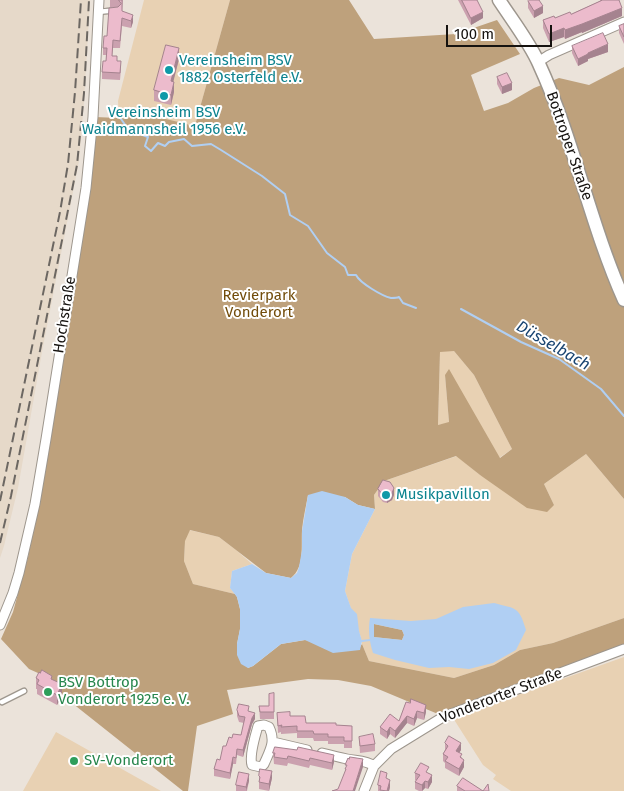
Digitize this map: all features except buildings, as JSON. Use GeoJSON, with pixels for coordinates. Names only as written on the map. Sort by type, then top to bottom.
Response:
{"type":"FeatureCollection","features":[{"type":"Feature","properties":{"kind":"main road","name":"Bottroper Straße"},"geometry":{"type":"LineString","coordinates":[[499,0],[538,62],[562,120],[601,239],[624,300]]}},
{"type":"Feature","properties":{"kind":"street","name":"Hochstraße"},"geometry":{"type":"LineString","coordinates":[[0,625],[13,593],[28,535],[43,458],[86,188],[99,0]]}},
{"type":"Feature","properties":{"kind":"street"},"geometry":{"type":"LineString","coordinates":[[538,62],[549,55],[624,22]]}},
{"type":"Feature","properties":{"kind":"street","name":"Vonderorter Straße"},"geometry":{"type":"LineString","coordinates":[[374,766],[391,749],[443,716],[624,649]]}},
{"type":"Feature","properties":{"kind":"street"},"geometry":{"type":"LineString","coordinates":[[273,742],[370,763],[374,766],[364,791]]}},
{"type":"Feature","properties":{"kind":"lane"},"geometry":{"type":"LineString","coordinates":[[98,12],[117,11]]}},
{"type":"Feature","properties":{"kind":"lane"},"geometry":{"type":"LineString","coordinates":[[2,702],[24,691]]}},
{"type":"Feature","properties":{"kind":"shaded area"},"geometry":{"type":"Polygon","coordinates":[[[0,0],[90,0],[79,161],[18,488],[0,558],[0,0]]]}},
{"type":"Feature","properties":{"kind":"shaded area"},"geometry":{"type":"Polygon","coordinates":[[[144,0],[230,0],[194,129],[140,113],[119,118],[118,101],[144,0]]]}},
{"type":"Feature","properties":{"kind":"shaded area"},"geometry":{"type":"Polygon","coordinates":[[[440,351],[454,351],[474,375],[512,449],[499,458],[445,375],[449,423],[438,425],[440,351]]]}},
{"type":"Feature","properties":{"kind":"shaded area"},"geometry":{"type":"Polygon","coordinates":[[[586,454],[624,499],[624,618],[553,643],[520,650],[494,665],[454,678],[369,661],[345,591],[352,554],[375,509],[374,495],[384,481],[457,456],[480,475],[554,505],[544,484],[586,454]]]}},
{"type":"Feature","properties":{"kind":"shaded area"},"geometry":{"type":"Polygon","coordinates":[[[189,530],[219,537],[252,564],[232,571],[230,588],[235,594],[193,584],[184,561],[185,540],[189,530]]]}},
{"type":"Feature","properties":{"kind":"shaded area"},"geometry":{"type":"Polygon","coordinates":[[[624,657],[624,791],[511,791],[493,779],[496,775],[483,765],[453,718],[624,657]]]}},
{"type":"Feature","properties":{"kind":"shaded area","name":"SV-Vonderort"},"geometry":{"type":"Polygon","coordinates":[[[56,732],[161,791],[23,791],[56,732]]]}},
{"type":"Feature","properties":{"kind":"green space","name":"Revierpark Vonderort"},"geometry":{"type":"Polygon","coordinates":[[[230,0],[349,0],[374,39],[456,34],[497,20],[520,54],[471,75],[484,111],[508,103],[534,88],[559,78],[589,85],[624,67],[624,499],[586,454],[544,484],[554,505],[547,512],[527,508],[456,456],[384,481],[374,495],[375,509],[358,505],[345,497],[308,495],[302,526],[300,562],[291,578],[266,573],[219,537],[190,530],[185,541],[184,561],[193,584],[235,594],[237,597],[240,609],[240,629],[237,644],[248,668],[281,644],[305,640],[360,647],[362,644],[369,661],[454,678],[494,665],[520,650],[553,643],[624,618],[624,644],[438,714],[371,686],[338,680],[308,679],[227,690],[233,714],[197,726],[188,791],[183,791],[72,703],[38,673],[29,669],[1,639],[13,612],[28,557],[44,478],[95,117],[119,118],[140,113],[187,124],[194,129],[230,0]],[[454,351],[440,352],[438,425],[449,422],[445,375],[449,369],[500,458],[512,449],[474,375],[454,351]]]}},
{"type":"Feature","properties":{"kind":"green space"},"geometry":{"type":"Polygon","coordinates":[[[374,624],[402,630],[404,635],[402,640],[373,637],[374,624]]]}},
{"type":"Feature","properties":{"kind":"water"},"geometry":{"type":"Polygon","coordinates":[[[322,491],[345,497],[358,505],[375,509],[352,554],[345,591],[351,608],[357,614],[362,641],[360,650],[333,653],[305,640],[281,644],[248,668],[241,664],[237,655],[240,609],[237,597],[230,588],[232,571],[252,564],[266,573],[291,578],[297,573],[302,550],[302,531],[308,495],[322,491]]]}},
{"type":"Feature","properties":{"kind":"water"},"geometry":{"type":"Polygon","coordinates":[[[494,603],[507,606],[519,612],[526,630],[516,650],[493,663],[469,669],[429,668],[373,653],[369,635],[370,618],[411,621],[436,619],[463,607],[494,603]],[[374,624],[374,637],[402,640],[404,635],[402,630],[374,624]]]}},
{"type":"Feature","properties":{"kind":"waterway","name":"Düsselbach"},"geometry":{"type":"LineString","coordinates":[[121,119],[126,126]]}},
{"type":"Feature","properties":{"kind":"waterway","name":"Düsselbach"},"geometry":{"type":"LineString","coordinates":[[129,130],[148,137],[145,146],[151,151],[158,143],[165,146],[169,142],[184,139],[192,146],[211,144],[221,150],[262,176],[285,194],[290,215],[308,226],[327,253],[345,267],[348,275],[356,275],[362,282],[377,292],[391,298],[399,297],[403,303],[416,308]]}},
{"type":"Feature","properties":{"kind":"waterway","name":"Düsselbach"},"geometry":{"type":"LineString","coordinates":[[461,309],[521,342],[559,359],[601,389],[624,416]]}},
{"type":"Feature","properties":{"kind":"waterway"},"geometry":{"type":"LineString","coordinates":[[362,641],[370,640]]}},
{"type":"Feature","properties":{"kind":"railway"},"geometry":{"type":"LineString","coordinates":[[0,501],[60,212],[68,164],[81,0]]}},
{"type":"Feature","properties":{"kind":"railway"},"geometry":{"type":"LineString","coordinates":[[0,543],[77,165],[84,93],[89,0]]}},
{"type":"Feature","properties":{"kind":"place","name":"Vereinsheim BSV 1882 Osterfeld e.V."},"geometry":{"type":"Point","coordinates":[169,70]}},
{"type":"Feature","properties":{"kind":"place","name":"Vereinsheim BSV Waidmannsheil 1956 e.V."},"geometry":{"type":"Point","coordinates":[164,96]}},
{"type":"Feature","properties":{"kind":"place","name":"Musikpavillon"},"geometry":{"type":"Point","coordinates":[386,495]}},
{"type":"Feature","properties":{"kind":"place","name":"BSV Bottrop Vonderort 1925 e. V."},"geometry":{"type":"Point","coordinates":[48,692]}},
{"type":"Feature","properties":{"kind":"place","name":"SV-Vonderort"},"geometry":{"type":"Point","coordinates":[74,761]}}]}
